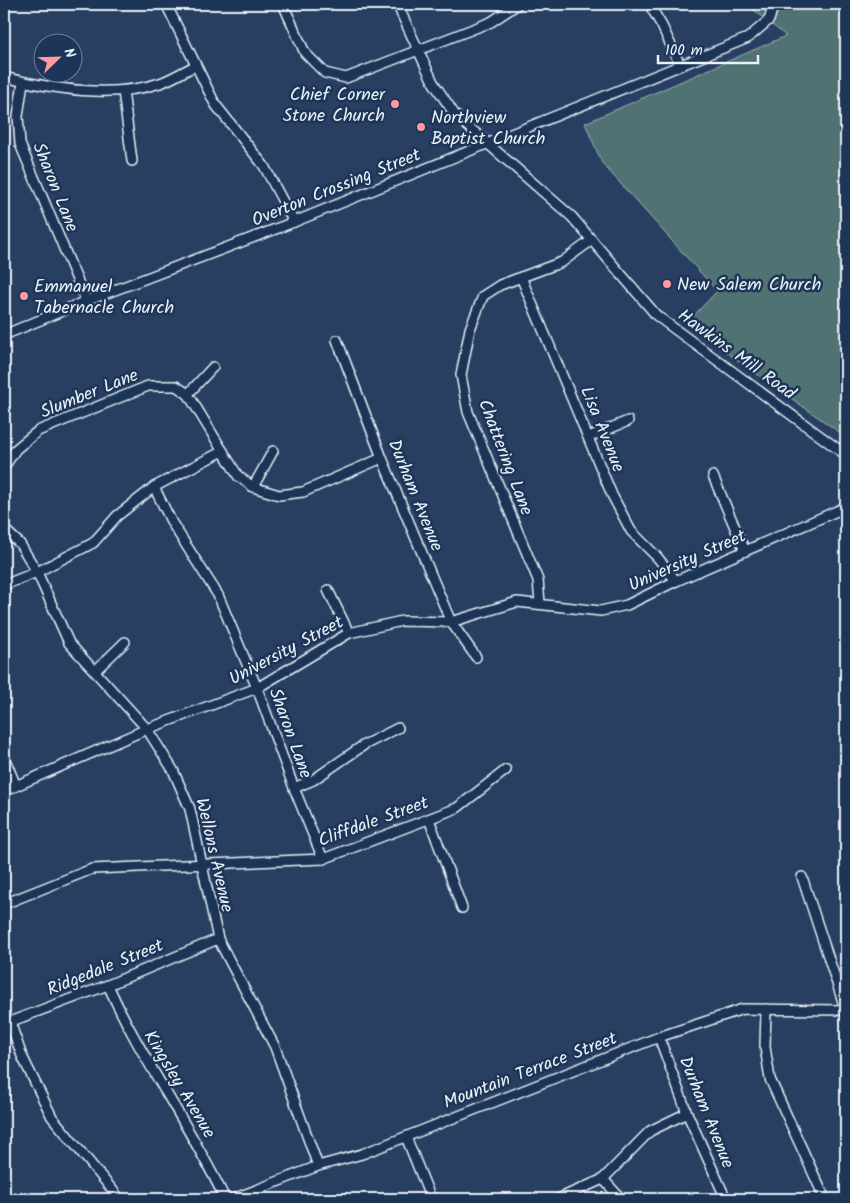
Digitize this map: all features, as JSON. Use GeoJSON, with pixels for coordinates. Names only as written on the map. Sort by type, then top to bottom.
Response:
{"type":"FeatureCollection","features":[{"type":"Feature","properties":{"kind":"street"},"geometry":{"type":"LineString","coordinates":[[166,4],[215,104],[264,166],[294,222]]}},
{"type":"Feature","properties":{"kind":"street"},"geometry":{"type":"LineString","coordinates":[[282,4],[306,53],[325,73],[346,78],[491,22],[518,4]]}},
{"type":"Feature","properties":{"kind":"street","name":"Hawkins Mill Road"},"geometry":{"type":"LineString","coordinates":[[397,4],[433,82],[455,115],[572,217],[657,316],[846,455]]}},
{"type":"Feature","properties":{"kind":"street"},"geometry":{"type":"LineString","coordinates":[[649,4],[662,26],[680,65]]}},
{"type":"Feature","properties":{"kind":"street","name":"Overton Crossing Street"},"geometry":{"type":"LineString","coordinates":[[4,335],[86,300],[294,222],[490,144],[748,38],[768,20],[774,4]]}},
{"type":"Feature","properties":{"kind":"street"},"geometry":{"type":"LineString","coordinates":[[4,77],[23,82],[96,91],[123,90],[161,83],[195,66]]}},
{"type":"Feature","properties":{"kind":"street","name":"Sharon Lane"},"geometry":{"type":"LineString","coordinates":[[23,82],[18,116],[20,144],[86,300]]}},
{"type":"Feature","properties":{"kind":"street"},"geometry":{"type":"LineString","coordinates":[[123,90],[132,161]]}},
{"type":"Feature","properties":{"kind":"street","name":"Chattering Lane"},"geometry":{"type":"LineString","coordinates":[[540,603],[538,580],[468,412],[461,375],[470,329],[483,296],[500,285],[562,262],[592,240]]}},
{"type":"Feature","properties":{"kind":"street","name":"Lisa Avenue"},"geometry":{"type":"LineString","coordinates":[[521,277],[612,495],[631,531],[658,558],[676,581]]}},
{"type":"Feature","properties":{"kind":"street","name":"Durham Avenue"},"geometry":{"type":"LineString","coordinates":[[337,340],[382,458],[451,622],[476,657]]}},
{"type":"Feature","properties":{"kind":"street"},"geometry":{"type":"LineString","coordinates":[[214,366],[188,394],[238,476],[253,487],[279,495],[304,492],[382,458]]}},
{"type":"Feature","properties":{"kind":"street","name":"Slumber Lane"},"geometry":{"type":"LineString","coordinates":[[4,467],[16,449],[38,431],[148,386],[176,386],[188,394]]}},
{"type":"Feature","properties":{"kind":"street"},"geometry":{"type":"LineString","coordinates":[[589,438],[628,421]]}},
{"type":"Feature","properties":{"kind":"street"},"geometry":{"type":"LineString","coordinates":[[4,585],[37,572],[93,543],[117,516],[154,487],[223,451]]}},
{"type":"Feature","properties":{"kind":"street"},"geometry":{"type":"LineString","coordinates":[[253,487],[273,451]]}},
{"type":"Feature","properties":{"kind":"street"},"geometry":{"type":"LineString","coordinates":[[713,476],[745,551]]}},
{"type":"Feature","properties":{"kind":"street","name":"Sharon Lane"},"geometry":{"type":"LineString","coordinates":[[154,487],[172,523],[218,595],[257,688],[323,859]]}},
{"type":"Feature","properties":{"kind":"street","name":"University Street"},"geometry":{"type":"LineString","coordinates":[[4,791],[147,729],[257,688],[349,633],[402,621],[451,622],[517,602],[601,611],[627,605],[676,581],[846,507]]}},
{"type":"Feature","properties":{"kind":"street","name":"Wellons Avenue"},"geometry":{"type":"LineString","coordinates":[[4,529],[20,544],[37,572],[69,643],[147,729],[173,770],[190,809],[200,864],[218,939],[275,1047],[318,1166]]}},
{"type":"Feature","properties":{"kind":"street"},"geometry":{"type":"LineString","coordinates":[[328,590],[349,633]]}},
{"type":"Feature","properties":{"kind":"street"},"geometry":{"type":"LineString","coordinates":[[95,671],[125,642]]}},
{"type":"Feature","properties":{"kind":"street"},"geometry":{"type":"LineString","coordinates":[[294,788],[313,780],[364,745],[398,728]]}},
{"type":"Feature","properties":{"kind":"street"},"geometry":{"type":"LineString","coordinates":[[4,757],[16,786]]}},
{"type":"Feature","properties":{"kind":"street","name":"Cliffdale Street"},"geometry":{"type":"LineString","coordinates":[[4,904],[92,869],[323,859],[457,808],[506,770]]}},
{"type":"Feature","properties":{"kind":"street"},"geometry":{"type":"LineString","coordinates":[[429,819],[462,908]]}},
{"type":"Feature","properties":{"kind":"street"},"geometry":{"type":"LineString","coordinates":[[802,877],[846,1010]]}},
{"type":"Feature","properties":{"kind":"street","name":"Ridgedale Street"},"geometry":{"type":"LineString","coordinates":[[7,1023],[108,985],[218,939]]}},
{"type":"Feature","properties":{"kind":"street","name":"Kingsley Avenue"},"geometry":{"type":"LineString","coordinates":[[108,985],[126,1026],[206,1159],[225,1199]]}},
{"type":"Feature","properties":{"kind":"street","name":"Mountain Terrace Street"},"geometry":{"type":"LineString","coordinates":[[233,1199],[318,1166],[362,1154],[660,1037],[743,1009],[846,1010]]}},
{"type":"Feature","properties":{"kind":"street"},"geometry":{"type":"LineString","coordinates":[[766,1009],[765,1047],[770,1080],[825,1199]]}},
{"type":"Feature","properties":{"kind":"street"},"geometry":{"type":"LineString","coordinates":[[7,1023],[52,1117],[120,1199]]}},
{"type":"Feature","properties":{"kind":"street","name":"Durham Avenue"},"geometry":{"type":"LineString","coordinates":[[660,1037],[687,1113],[726,1199]]}},
{"type":"Feature","properties":{"kind":"street"},"geometry":{"type":"LineString","coordinates":[[558,1199],[603,1179],[650,1131],[687,1113]]}},
{"type":"Feature","properties":{"kind":"street"},"geometry":{"type":"LineString","coordinates":[[406,1136],[431,1199]]}},
{"type":"Feature","properties":{"kind":"street"},"geometry":{"type":"LineString","coordinates":[[603,1179],[621,1199]]}},
{"type":"Feature","properties":{"kind":"green space"},"geometry":{"type":"Polygon","coordinates":[[[746,4],[846,4],[846,437],[686,324],[717,291],[602,163],[585,123],[786,36],[746,4]]]}},
{"type":"Feature","properties":{"kind":"place","name":"Chief Corner Stone Church"},"geometry":{"type":"Point","coordinates":[395,104]}},
{"type":"Feature","properties":{"kind":"place","name":"Northview Baptist Church"},"geometry":{"type":"Point","coordinates":[421,127]}},
{"type":"Feature","properties":{"kind":"place","name":"New Salem Church"},"geometry":{"type":"Point","coordinates":[667,284]}},
{"type":"Feature","properties":{"kind":"place","name":"Emmanuel Tabernacle Church"},"geometry":{"type":"Point","coordinates":[24,296]}}]}
